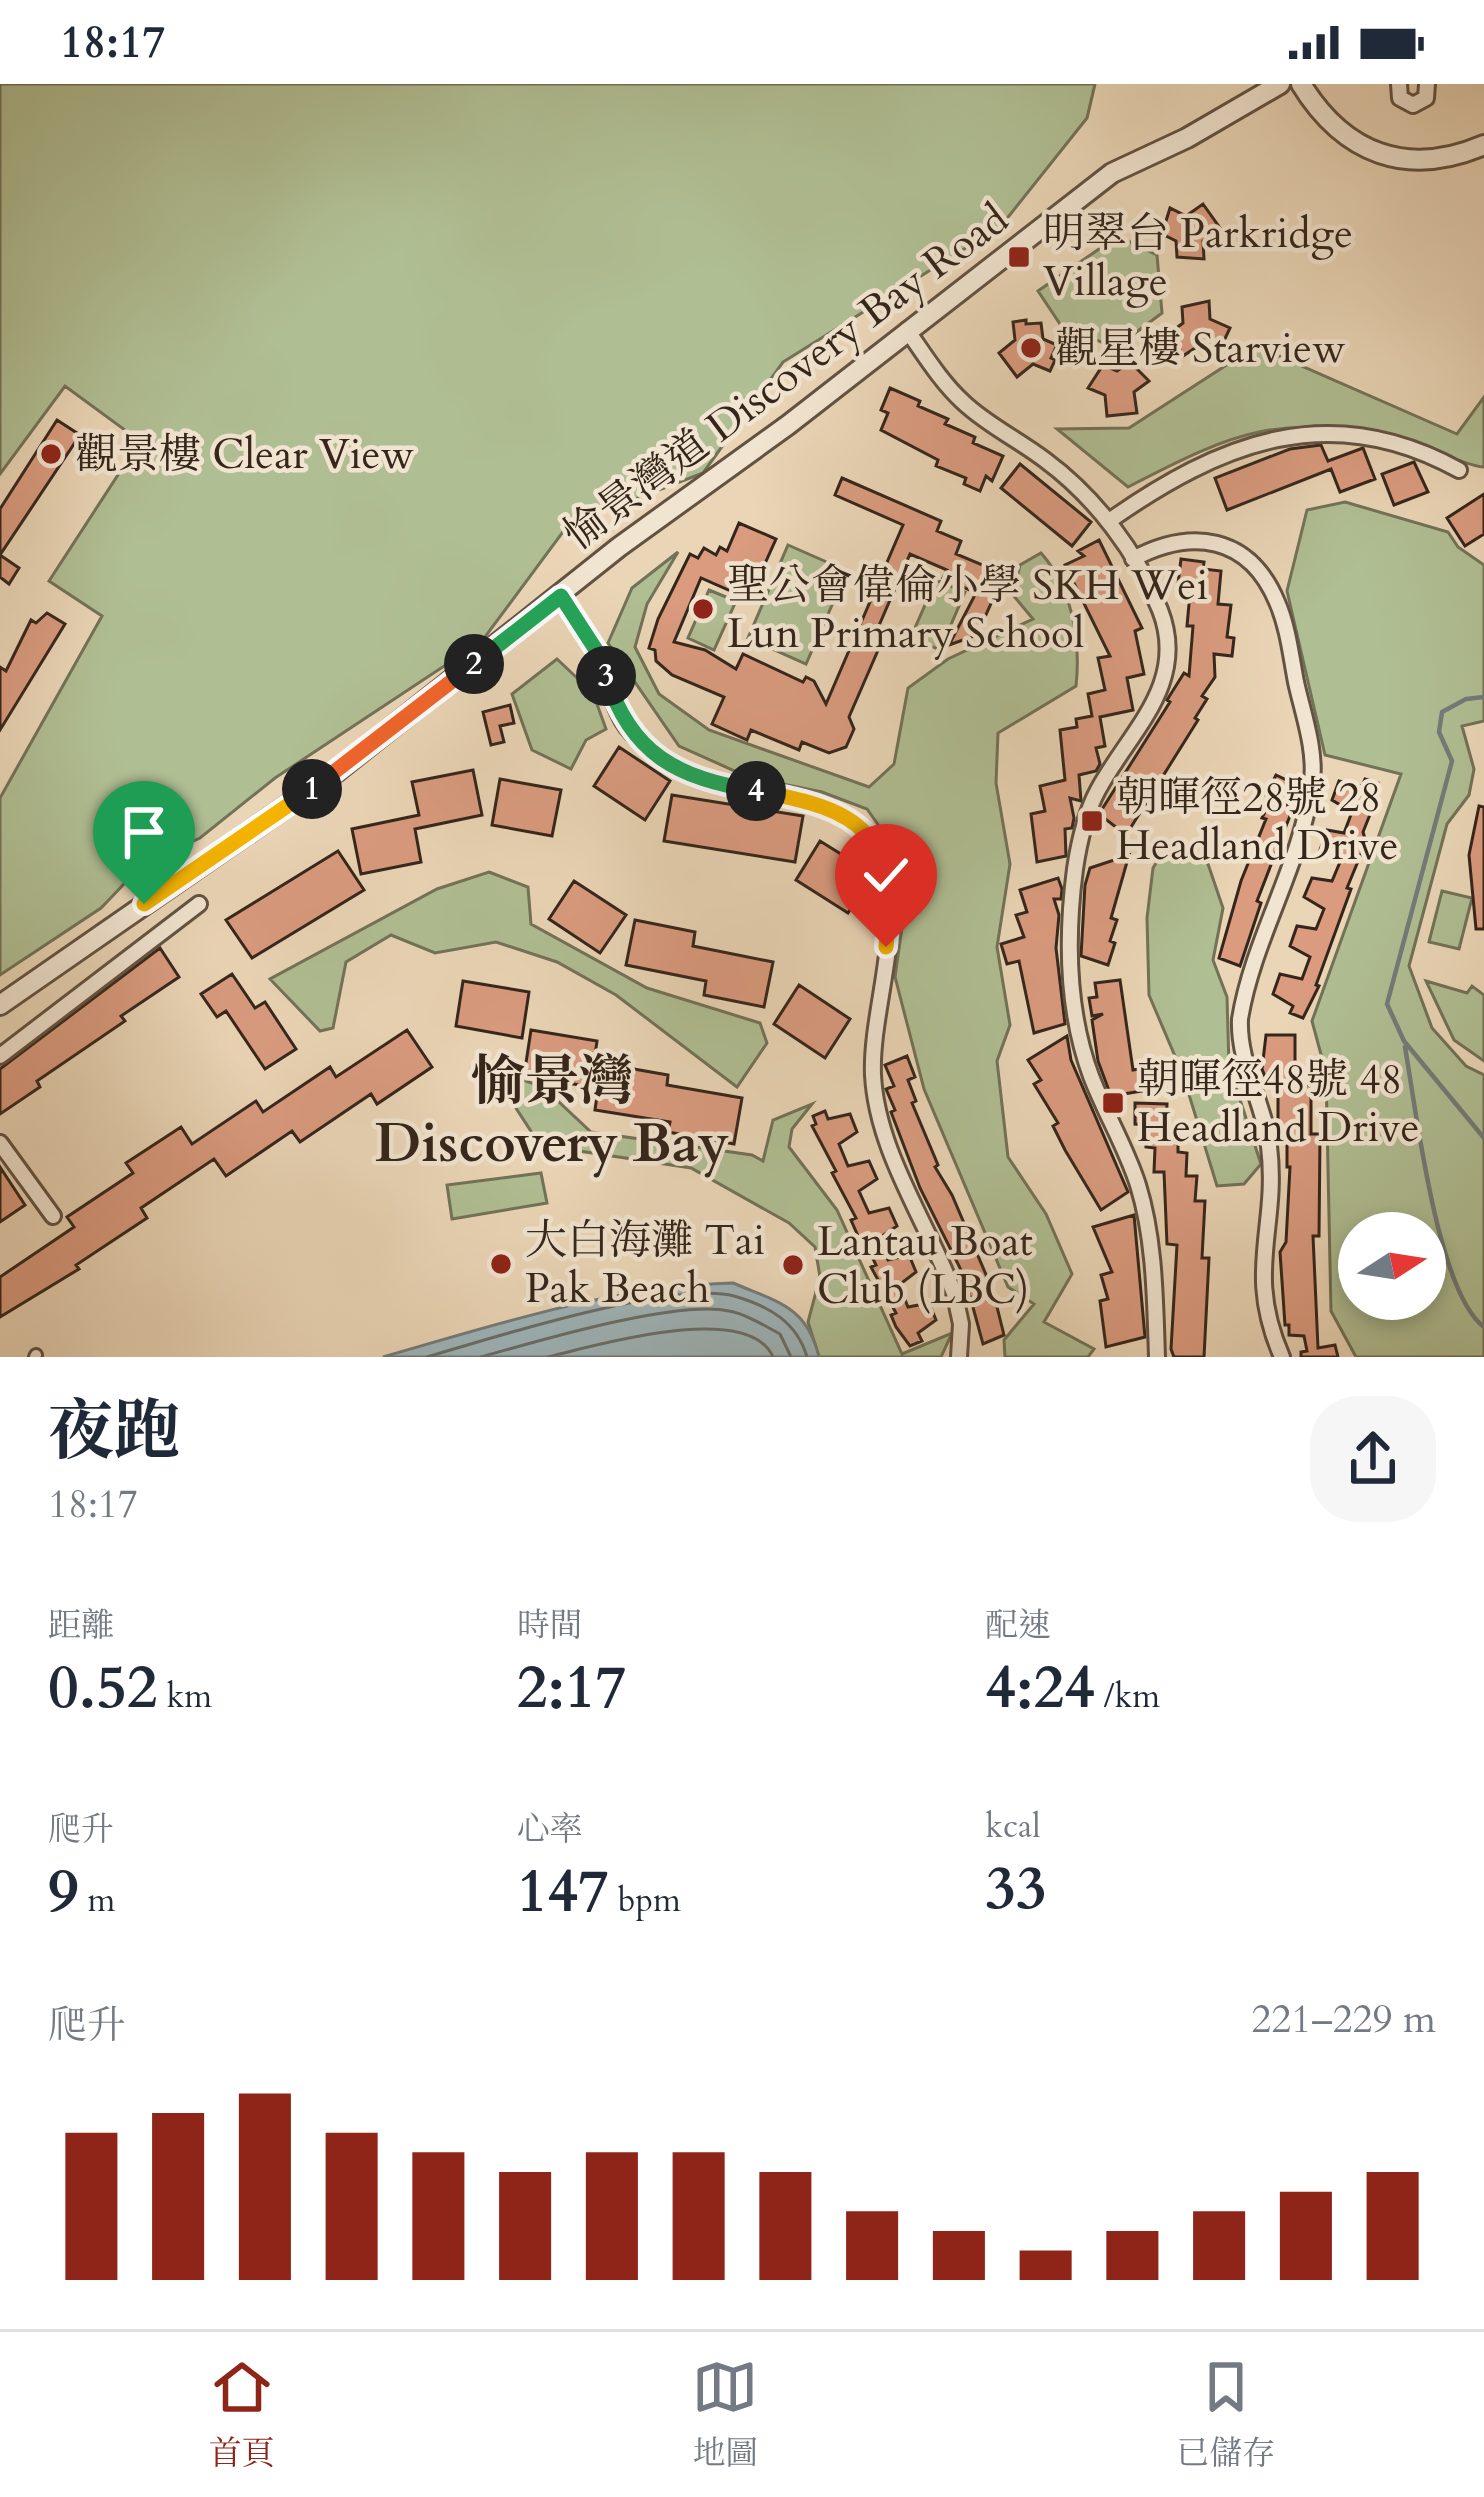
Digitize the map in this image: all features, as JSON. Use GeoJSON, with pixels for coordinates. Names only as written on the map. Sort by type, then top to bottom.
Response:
{"type":"FeatureCollection","features":[{"type":"Feature","properties":{"kind":"street","name":"愉景灣道 Discovery Bay Road"},"geometry":{"type":"LineString","coordinates":[[0,1005],[336,772],[1112,173],[1187,138],[1280,84]]}},
{"type":"Feature","properties":{"kind":"street"},"geometry":{"type":"LineString","coordinates":[[1301,84],[1327,122],[1382,155],[1446,158],[1484,146]]}},
{"type":"Feature","properties":{"kind":"street"},"geometry":{"type":"LineString","coordinates":[[1399,84],[1400,98],[1413,105],[1426,98],[1427,84]]}},
{"type":"Feature","properties":{"kind":"street"},"geometry":{"type":"LineString","coordinates":[[907,330],[964,403],[1047,461],[1108,521],[1162,615],[1167,667],[1155,704],[1100,785],[1087,815],[1074,874],[1070,961],[1088,1066],[1128,1158],[1145,1214],[1156,1357]]}},
{"type":"Feature","properties":{"kind":"street"},"geometry":{"type":"LineString","coordinates":[[1108,521],[1171,477],[1237,447],[1281,435],[1384,441],[1459,470]]}},
{"type":"Feature","properties":{"kind":"street"},"geometry":{"type":"LineString","coordinates":[[1133,559],[1172,540],[1201,540],[1230,550],[1261,576],[1282,614],[1310,747],[1308,801],[1240,1019],[1240,1042],[1269,1145],[1262,1286],[1282,1357]]}},
{"type":"Feature","properties":{"kind":"street"},"geometry":{"type":"LineString","coordinates":[[561,596],[598,653],[619,717],[639,741],[702,780],[834,808],[864,831],[876,849],[885,869],[890,905],[874,1093],[884,1132],[958,1304],[958,1357]]}},
{"type":"Feature","properties":{"kind":"street"},"geometry":{"type":"LineString","coordinates":[[0,1055],[199,904]]}},
{"type":"Feature","properties":{"kind":"street"},"geometry":{"type":"LineString","coordinates":[[0,1143],[53,1216]]}},
{"type":"Feature","properties":{"kind":"green space"},"geometry":{"type":"Polygon","coordinates":[[[0,84],[1095,84],[1087,118],[1001,226],[783,362],[703,473],[568,525],[482,641],[275,778],[200,838],[144,863],[101,908],[0,975],[0,798],[102,616],[49,581],[140,441],[65,386],[0,474],[0,84]]]}},
{"type":"Feature","properties":{"kind":"green space"},"geometry":{"type":"Polygon","coordinates":[[[1118,236],[1157,255],[1162,313],[1115,348],[1060,324],[1038,291],[1118,236]]]}},
{"type":"Feature","properties":{"kind":"green space"},"geometry":{"type":"Polygon","coordinates":[[[1256,346],[1457,434],[1484,397],[1484,467],[1362,433],[1292,428],[1231,440],[1128,487],[1057,429],[1129,428],[1256,346]]]}},
{"type":"Feature","properties":{"kind":"green space"},"geometry":{"type":"Polygon","coordinates":[[[1345,502],[1448,532],[1458,547],[1484,565],[1484,721],[1462,726],[1474,769],[1469,795],[1447,824],[1409,966],[1432,1028],[1466,1066],[1484,1075],[1484,1357],[1356,1357],[1331,1311],[1326,1073],[1312,1021],[1401,774],[1325,755],[1287,591],[1307,510],[1345,502]]]}},
{"type":"Feature","properties":{"kind":"green space"},"geometry":{"type":"Polygon","coordinates":[[[788,545],[847,571],[806,664],[748,638],[788,545]]]}},
{"type":"Feature","properties":{"kind":"green space"},"geometry":{"type":"Polygon","coordinates":[[[678,552],[647,604],[635,647],[659,694],[709,730],[869,787],[894,764],[908,688],[948,659],[1033,619],[1013,595],[1020,565],[1041,553],[1060,582],[1075,633],[1076,686],[998,733],[996,783],[1010,864],[997,947],[1010,1025],[997,1061],[1008,1157],[1046,1214],[1072,1274],[1044,1322],[1094,1349],[1088,1357],[1005,1357],[1004,1340],[1034,1304],[1008,1287],[924,1089],[895,977],[905,906],[896,850],[867,809],[822,792],[748,777],[679,746],[608,643],[632,588],[678,552]]]}},
{"type":"Feature","properties":{"kind":"green space"},"geometry":{"type":"Polygon","coordinates":[[[936,580],[965,592],[940,650],[911,637],[936,580]]]}},
{"type":"Feature","properties":{"kind":"green space"},"geometry":{"type":"Polygon","coordinates":[[[709,590],[736,601],[714,650],[688,638],[709,590]]]}},
{"type":"Feature","properties":{"kind":"green space"},"geometry":{"type":"Polygon","coordinates":[[[557,659],[593,693],[606,729],[586,740],[571,769],[532,750],[512,694],[557,659]]]}},
{"type":"Feature","properties":{"kind":"green space"},"geometry":{"type":"Polygon","coordinates":[[[1168,844],[1181,846],[1208,864],[1223,908],[1213,960],[1227,997],[1229,1066],[1261,1164],[1244,1184],[1217,1186],[1183,1075],[1149,995],[1147,918],[1153,868],[1168,844]]]}},
{"type":"Feature","properties":{"kind":"green space"},"geometry":{"type":"Polygon","coordinates":[[[489,872],[528,887],[531,924],[647,988],[760,1023],[767,1043],[737,1087],[616,995],[557,962],[496,942],[435,953],[391,935],[346,962],[333,1028],[320,1031],[270,979],[437,889],[489,872]]]}},
{"type":"Feature","properties":{"kind":"green space"},"geometry":{"type":"Polygon","coordinates":[[[1442,891],[1472,898],[1459,949],[1429,942],[1442,891]]]}},
{"type":"Feature","properties":{"kind":"green space"},"geometry":{"type":"Polygon","coordinates":[[[1426,981],[1467,993],[1472,986],[1484,995],[1484,1061],[1454,1040],[1426,981]]]}},
{"type":"Feature","properties":{"kind":"green space"},"geometry":{"type":"Polygon","coordinates":[[[515,1077],[543,1087],[591,1132],[752,1155],[763,1161],[773,1120],[812,1104],[792,1129],[789,1147],[837,1210],[902,1354],[952,1333],[941,1357],[819,1357],[808,1322],[820,1277],[815,1247],[789,1223],[691,1168],[540,1145],[514,1105],[515,1077]]]}},
{"type":"Feature","properties":{"kind":"green space"},"geometry":{"type":"Polygon","coordinates":[[[541,1173],[547,1203],[452,1219],[447,1185],[541,1173]]]}},
{"type":"Feature","properties":{"kind":"water"},"geometry":{"type":"Polygon","coordinates":[[[733,1283],[798,1316],[819,1357],[383,1357],[600,1299],[733,1283]]]}},
{"type":"Feature","properties":{"kind":"building"},"geometry":{"type":"Polygon","coordinates":[[[1203,204],[1220,228],[1203,241],[1204,259],[1177,257],[1176,241],[1162,234],[1170,208],[1186,216],[1203,204]]]}},
{"type":"Feature","properties":{"kind":"building"},"geometry":{"type":"Polygon","coordinates":[[[1209,301],[1210,319],[1230,328],[1222,345],[1217,355],[1198,346],[1183,356],[1171,332],[1183,323],[1182,307],[1209,301]]]}},
{"type":"Feature","properties":{"kind":"building","name":"觀星樓 Starview"},"geometry":{"type":"Polygon","coordinates":[[[1026,320],[1026,324],[1041,323],[1043,339],[1057,345],[1051,358],[1055,360],[1050,371],[1033,364],[1017,377],[999,353],[1015,340],[1013,322],[1026,320]]]}},
{"type":"Feature","properties":{"kind":"building"},"geometry":{"type":"Polygon","coordinates":[[[1130,362],[1149,381],[1134,392],[1137,413],[1107,416],[1105,395],[1088,388],[1103,365],[1117,371],[1130,362]]]}},
{"type":"Feature","properties":{"kind":"building"},"geometry":{"type":"Polygon","coordinates":[[[890,388],[948,419],[945,424],[975,437],[973,443],[1003,456],[992,481],[986,476],[980,491],[964,484],[966,478],[936,466],[938,460],[881,430],[888,413],[881,410],[890,388]]]}},
{"type":"Feature","properties":{"kind":"building"},"geometry":{"type":"Polygon","coordinates":[[[57,420],[80,435],[0,555],[0,509],[57,420]]]}},
{"type":"Feature","properties":{"kind":"building"},"geometry":{"type":"Polygon","coordinates":[[[1321,445],[1328,461],[1363,448],[1375,479],[1340,492],[1331,469],[1227,510],[1215,478],[1290,449],[1321,445]]]}},
{"type":"Feature","properties":{"kind":"building"},"geometry":{"type":"Polygon","coordinates":[[[1414,462],[1428,492],[1394,505],[1382,474],[1414,462]]]}},
{"type":"Feature","properties":{"kind":"building"},"geometry":{"type":"Polygon","coordinates":[[[1020,464],[1091,522],[1072,546],[1001,488],[1020,464]]]}},
{"type":"Feature","properties":{"kind":"building"},"geometry":{"type":"Polygon","coordinates":[[[842,478],[941,521],[937,531],[961,541],[956,554],[1004,574],[977,635],[949,645],[976,593],[943,578],[947,570],[910,554],[871,644],[879,648],[849,717],[854,729],[846,747],[829,753],[802,742],[799,750],[751,730],[747,740],[712,724],[724,697],[672,675],[656,661],[655,650],[649,648],[658,619],[690,554],[698,558],[704,548],[716,555],[720,547],[727,551],[739,523],[776,539],[749,599],[701,578],[674,642],[705,650],[736,669],[743,654],[803,682],[806,677],[814,681],[826,704],[903,525],[835,495],[842,478]]]}},
{"type":"Feature","properties":{"kind":"building"},"geometry":{"type":"Polygon","coordinates":[[[1484,494],[1484,534],[1465,546],[1447,518],[1484,494]]]}},
{"type":"Feature","properties":{"kind":"building"},"geometry":{"type":"Polygon","coordinates":[[[1099,540],[1142,628],[1135,631],[1144,674],[1127,678],[1133,710],[1100,717],[1105,746],[1096,748],[1100,764],[1096,771],[1079,775],[1081,801],[1070,798],[1074,818],[1072,828],[1065,829],[1066,856],[1037,862],[1031,814],[1045,811],[1040,786],[1065,780],[1060,730],[1077,727],[1076,719],[1092,716],[1088,694],[1105,690],[1098,658],[1110,656],[1065,565],[1084,556],[1078,551],[1099,540]]]}},
{"type":"Feature","properties":{"kind":"building"},"geometry":{"type":"Polygon","coordinates":[[[0,555],[19,568],[9,584],[0,577],[0,555]]]}},
{"type":"Feature","properties":{"kind":"building"},"geometry":{"type":"Polygon","coordinates":[[[1181,559],[1204,562],[1203,569],[1221,571],[1218,604],[1231,605],[1227,637],[1234,638],[1232,656],[1214,654],[1215,677],[1202,696],[1207,699],[1198,720],[1126,835],[1099,814],[1184,673],[1189,676],[1193,626],[1187,626],[1190,593],[1177,592],[1181,559]]]}},
{"type":"Feature","properties":{"kind":"building"},"geometry":{"type":"Polygon","coordinates":[[[47,613],[65,624],[0,730],[0,667],[6,671],[31,620],[36,623],[47,613]]]}},
{"type":"Feature","properties":{"kind":"building"},"geometry":{"type":"Polygon","coordinates":[[[510,705],[514,723],[500,726],[504,742],[491,745],[483,712],[510,705]]]}},
{"type":"Feature","properties":{"kind":"building"},"geometry":{"type":"Polygon","coordinates":[[[619,747],[670,781],[645,820],[594,786],[619,747]]]}},
{"type":"Feature","properties":{"kind":"building"},"geometry":{"type":"Polygon","coordinates":[[[473,770],[482,815],[415,829],[421,862],[361,874],[352,829],[419,815],[412,782],[473,770]]]}},
{"type":"Feature","properties":{"kind":"building"},"geometry":{"type":"Polygon","coordinates":[[[1276,775],[1297,785],[1287,805],[1293,808],[1257,901],[1261,903],[1240,966],[1219,958],[1276,775]]]}},
{"type":"Feature","properties":{"kind":"building"},"geometry":{"type":"Polygon","coordinates":[[[500,779],[561,790],[552,836],[492,825],[500,779]]]}},
{"type":"Feature","properties":{"kind":"building"},"geometry":{"type":"Polygon","coordinates":[[[1365,779],[1378,783],[1379,792],[1319,986],[1303,1018],[1290,1013],[1293,1006],[1273,994],[1280,974],[1302,979],[1310,957],[1290,946],[1297,926],[1316,929],[1324,909],[1304,897],[1312,878],[1332,881],[1340,862],[1320,850],[1327,830],[1344,833],[1352,812],[1332,800],[1339,781],[1362,786],[1365,779]]]}},
{"type":"Feature","properties":{"kind":"building"},"geometry":{"type":"Polygon","coordinates":[[[672,795],[803,816],[795,862],[664,841],[672,795]]]}},
{"type":"Feature","properties":{"kind":"building"},"geometry":{"type":"Polygon","coordinates":[[[1479,806],[1484,807],[1484,929],[1476,929],[1469,855],[1479,806]]]}},
{"type":"Feature","properties":{"kind":"building"},"geometry":{"type":"Polygon","coordinates":[[[820,841],[873,874],[848,913],[796,880],[820,841]]]}},
{"type":"Feature","properties":{"kind":"building"},"geometry":{"type":"Polygon","coordinates":[[[338,851],[364,890],[252,958],[226,920],[338,851]]]}},
{"type":"Feature","properties":{"kind":"building"},"geometry":{"type":"Polygon","coordinates":[[[1129,855],[1111,918],[1117,920],[1108,965],[1081,956],[1085,885],[1090,868],[1129,855]]]}},
{"type":"Feature","properties":{"kind":"building"},"geometry":{"type":"Polygon","coordinates":[[[1058,878],[1062,889],[1061,899],[1054,899],[1059,915],[1056,948],[1065,1024],[1034,1033],[1019,961],[1007,964],[1001,944],[1024,937],[1016,915],[1027,912],[1020,890],[1058,878]]]}},
{"type":"Feature","properties":{"kind":"building"},"geometry":{"type":"Polygon","coordinates":[[[574,881],[626,915],[600,953],[549,919],[574,881]]]}},
{"type":"Feature","properties":{"kind":"building"},"geometry":{"type":"Polygon","coordinates":[[[635,920],[695,932],[693,946],[773,962],[764,1007],[704,995],[706,981],[626,965],[635,920]]]}},
{"type":"Feature","properties":{"kind":"building"},"geometry":{"type":"Polygon","coordinates":[[[160,948],[179,977],[121,1016],[125,1021],[37,1081],[40,1087],[0,1114],[0,1069],[160,948]]]}},
{"type":"Feature","properties":{"kind":"building"},"geometry":{"type":"Polygon","coordinates":[[[232,974],[255,1008],[265,1002],[296,1049],[265,1069],[226,1011],[217,1017],[201,994],[232,974]]]}},
{"type":"Feature","properties":{"kind":"building"},"geometry":{"type":"Polygon","coordinates":[[[1120,980],[1133,1070],[1139,1069],[1142,1091],[1111,1096],[1098,1061],[1092,1020],[1103,1014],[1092,1016],[1089,998],[1097,997],[1095,983],[1120,980]]]}},
{"type":"Feature","properties":{"kind":"building"},"geometry":{"type":"Polygon","coordinates":[[[463,981],[529,992],[522,1038],[456,1026],[463,981]]]}},
{"type":"Feature","properties":{"kind":"building"},"geometry":{"type":"Polygon","coordinates":[[[799,985],[850,1019],[825,1058],[774,1024],[799,985]]]}},
{"type":"Feature","properties":{"kind":"building"},"geometry":{"type":"Polygon","coordinates":[[[407,1030],[432,1067],[377,1104],[371,1094],[300,1142],[292,1131],[226,1176],[214,1159],[141,1208],[147,1218],[76,1265],[79,1269],[0,1317],[0,1277],[74,1227],[67,1217],[133,1173],[126,1163],[181,1127],[192,1144],[256,1101],[263,1112],[330,1067],[336,1077],[407,1030]]]}},
{"type":"Feature","properties":{"kind":"building"},"geometry":{"type":"Polygon","coordinates":[[[531,1030],[597,1041],[594,1062],[668,1075],[667,1085],[742,1098],[734,1144],[668,1132],[670,1122],[595,1110],[598,1088],[524,1076],[531,1030]]]}},
{"type":"Feature","properties":{"kind":"building"},"geometry":{"type":"Polygon","coordinates":[[[1266,1035],[1295,1035],[1295,1085],[1311,1085],[1311,1134],[1320,1134],[1319,1236],[1313,1236],[1318,1348],[1335,1345],[1338,1357],[1301,1357],[1307,1351],[1304,1336],[1289,1335],[1289,1325],[1285,1325],[1280,1252],[1286,1242],[1290,1167],[1287,1129],[1282,1129],[1278,1118],[1278,1079],[1266,1079],[1262,1069],[1266,1035]]]}},
{"type":"Feature","properties":{"kind":"building"},"geometry":{"type":"Polygon","coordinates":[[[1067,1036],[1071,1060],[1128,1192],[1101,1210],[1053,1126],[1058,1123],[1034,1084],[1041,1080],[1028,1060],[1067,1036]]]}},
{"type":"Feature","properties":{"kind":"building"},"geometry":{"type":"Polygon","coordinates":[[[907,1056],[915,1077],[908,1080],[916,1101],[912,1103],[935,1167],[993,1291],[1004,1335],[983,1344],[965,1278],[920,1188],[891,1112],[895,1110],[886,1089],[894,1086],[885,1065],[907,1056]]]}},
{"type":"Feature","properties":{"kind":"building"},"geometry":{"type":"Polygon","coordinates":[[[1135,1103],[1167,1104],[1166,1127],[1178,1128],[1178,1152],[1187,1153],[1186,1176],[1197,1176],[1195,1201],[1205,1201],[1202,1258],[1209,1258],[1204,1357],[1174,1357],[1171,1349],[1177,1245],[1167,1244],[1164,1172],[1154,1172],[1155,1148],[1146,1147],[1147,1125],[1135,1124],[1135,1103]]]}},
{"type":"Feature","properties":{"kind":"building"},"geometry":{"type":"Polygon","coordinates":[[[825,1111],[828,1119],[850,1114],[857,1132],[839,1144],[848,1166],[869,1161],[877,1179],[859,1191],[869,1213],[889,1208],[897,1226],[879,1238],[888,1260],[909,1255],[916,1272],[899,1285],[908,1307],[929,1303],[936,1320],[918,1333],[922,1341],[910,1346],[896,1327],[891,1315],[896,1313],[871,1267],[876,1265],[866,1244],[862,1245],[851,1220],[856,1218],[812,1126],[816,1124],[813,1116],[825,1111]]]}},
{"type":"Feature","properties":{"kind":"building"},"geometry":{"type":"Polygon","coordinates":[[[0,1167],[25,1205],[0,1222],[0,1167]]]}},
{"type":"Feature","properties":{"kind":"building"},"geometry":{"type":"Polygon","coordinates":[[[1134,1215],[1145,1337],[1106,1347],[1100,1301],[1108,1299],[1101,1275],[1112,1272],[1093,1227],[1134,1215]]]}},
{"type":"Feature","properties":{"kind":"waterway"},"geometry":{"type":"LineString","coordinates":[[1484,697],[1466,699],[1442,712],[1439,732],[1452,761],[1387,1004],[1404,1041],[1484,1138]]}},
{"type":"Feature","properties":{"kind":"waterway"},"geometry":{"type":"LineString","coordinates":[[1405,1047],[1441,1239],[1453,1277],[1484,1327]]}},
{"type":"Feature","properties":{"kind":"place","name":"明翠台 Parkridge Village"},"geometry":{"type":"Point","coordinates":[1019,257]}},
{"type":"Feature","properties":{"kind":"place","name":"觀星樓 Starview"},"geometry":{"type":"Point","coordinates":[1031,348]}},
{"type":"Feature","properties":{"kind":"place","name":"觀景樓 Clear View"},"geometry":{"type":"Point","coordinates":[51,454]}},
{"type":"Feature","properties":{"kind":"place","name":"聖公會偉倫小學 SKH Wei Lun Primary School"},"geometry":{"type":"Point","coordinates":[703,609]}},
{"type":"Feature","properties":{"kind":"place","name":"朝暉徑28號 28 Headland Drive"},"geometry":{"type":"Point","coordinates":[1092,821]}},
{"type":"Feature","properties":{"kind":"place","name":"朝暉徑48號 48 Headland Drive"},"geometry":{"type":"Point","coordinates":[1113,1103]}},
{"type":"Feature","properties":{"kind":"place","name":"大白海灘 Tai Pak Beach"},"geometry":{"type":"Point","coordinates":[501,1264]}},
{"type":"Feature","properties":{"kind":"place","name":"Lantau Boat Club (LBC)"},"geometry":{"type":"Point","coordinates":[793,1265]}},
{"type":"Feature","properties":{"kind":"district","name":"愉景灣 Discovery Bay"},"geometry":{"type":"Point","coordinates":[552,1113]}},
{"type":"Feature","properties":{"kind":"route"},"geometry":{"type":"LineString","coordinates":[[144,904],[336,772],[561,596],[598,653],[619,717],[639,741],[702,780],[825,804],[864,831],[887,878],[886,947]]}}]}
